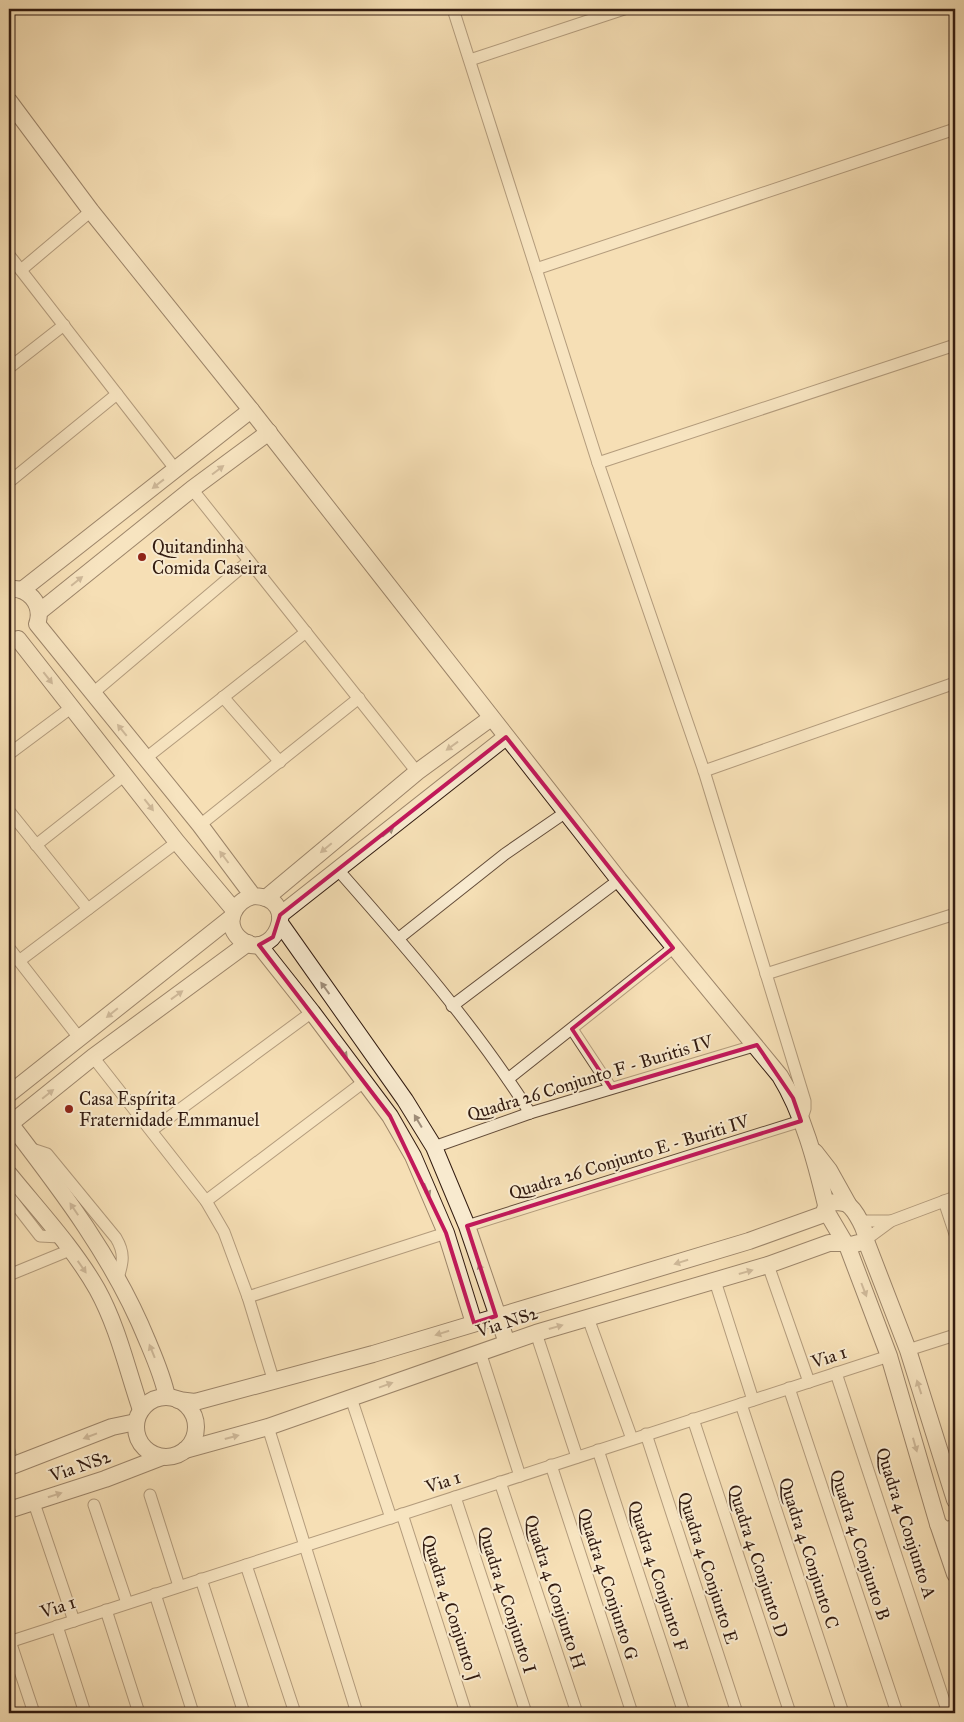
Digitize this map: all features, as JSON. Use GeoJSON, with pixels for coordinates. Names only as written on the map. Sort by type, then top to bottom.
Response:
{"type":"FeatureCollection","features":[{"type":"Feature","properties":{"kind":"street"},"geometry":{"type":"LineString","coordinates":[[453,9],[598,463],[704,771],[805,1101],[801,1122]]}},
{"type":"Feature","properties":{"kind":"street"},"geometry":{"type":"LineString","coordinates":[[470,60],[624,9]]}},
{"type":"Feature","properties":{"kind":"street","name":"Quadra 4 Conjunto A"},"geometry":{"type":"LineString","coordinates":[[9,101],[91,210],[269,432],[619,880],[673,948],[756,1045],[793,1098],[819,1174],[826,1209],[846,1244],[889,1356],[938,1524],[954,1561]]}},
{"type":"Feature","properties":{"kind":"street"},"geometry":{"type":"LineString","coordinates":[[536,269],[955,129]]}},
{"type":"Feature","properties":{"kind":"street"},"geometry":{"type":"LineString","coordinates":[[21,270],[91,210]]}},
{"type":"Feature","properties":{"kind":"street"},"geometry":{"type":"LineString","coordinates":[[9,255],[176,470]]}},
{"type":"Feature","properties":{"kind":"street"},"geometry":{"type":"LineString","coordinates":[[9,368],[64,325]]}},
{"type":"Feature","properties":{"kind":"street"},"geometry":{"type":"LineString","coordinates":[[598,463],[955,345]]}},
{"type":"Feature","properties":{"kind":"street"},"geometry":{"type":"LineString","coordinates":[[9,482],[117,394]]}},
{"type":"Feature","properties":{"kind":"street"},"geometry":{"type":"LineString","coordinates":[[251,410],[176,470],[13,588],[34,598],[38,618],[93,693],[260,897],[277,908],[280,919],[405,1100],[434,1147],[467,1226],[496,1316],[507,1343]]}},
{"type":"Feature","properties":{"kind":"street"},"geometry":{"type":"LineString","coordinates":[[269,432],[192,489],[38,618],[32,631],[13,639],[72,707],[233,914],[235,933],[253,944],[312,1012],[390,1116],[412,1156],[446,1233],[474,1323]]}},
{"type":"Feature","properties":{"kind":"street"},"geometry":{"type":"LineString","coordinates":[[192,489],[417,772]]}},
{"type":"Feature","properties":{"kind":"street"},"geometry":{"type":"LineString","coordinates":[[93,693],[249,562]]}},
{"type":"Feature","properties":{"kind":"street"},"geometry":{"type":"LineString","coordinates":[[146,758],[306,632]]}},
{"type":"Feature","properties":{"kind":"street"},"geometry":{"type":"LineString","coordinates":[[704,771],[955,683]]}},
{"type":"Feature","properties":{"kind":"street"},"geometry":{"type":"LineString","coordinates":[[223,697],[280,762]]}},
{"type":"Feature","properties":{"kind":"street"},"geometry":{"type":"LineString","coordinates":[[200,825],[359,698]]}},
{"type":"Feature","properties":{"kind":"street"},"geometry":{"type":"LineString","coordinates":[[9,754],[72,707]]}},
{"type":"Feature","properties":{"kind":"street"},"geometry":{"type":"LineString","coordinates":[[9,1094],[80,1039],[233,914],[238,903],[260,897],[417,772],[492,718]]}},
{"type":"Feature","properties":{"kind":"street"},"geometry":{"type":"LineString","coordinates":[[9,1174],[65,1243],[96,1288],[116,1330],[139,1416],[137,1434],[142,1445],[151,1453],[162,1457],[171,1457],[185,1450],[192,1443],[196,1423],[187,1405],[173,1398],[165,1384],[140,1322],[118,1278],[54,1180],[10,1123],[93,1057],[253,944],[273,938],[280,919],[506,737]]}},
{"type":"Feature","properties":{"kind":"street"},"geometry":{"type":"LineString","coordinates":[[36,845],[124,775]]}},
{"type":"Feature","properties":{"kind":"street"},"geometry":{"type":"LineString","coordinates":[[9,811],[88,909]]}},
{"type":"Feature","properties":{"kind":"street"},"geometry":{"type":"LineString","coordinates":[[399,938],[505,854],[566,812]]}},
{"type":"Feature","properties":{"kind":"street"},"geometry":{"type":"LineString","coordinates":[[19,961],[177,842]]}},
{"type":"Feature","properties":{"kind":"street"},"geometry":{"type":"LineString","coordinates":[[339,871],[399,938],[508,1078],[530,1113]]}},
{"type":"Feature","properties":{"kind":"street"},"geometry":{"type":"LineString","coordinates":[[452,1006],[619,880]]}},
{"type":"Feature","properties":{"kind":"street"},"geometry":{"type":"LineString","coordinates":[[766,974],[955,914]]}},
{"type":"Feature","properties":{"kind":"street"},"geometry":{"type":"LineString","coordinates":[[9,948],[80,1039]]}},
{"type":"Feature","properties":{"kind":"street"},"geometry":{"type":"LineString","coordinates":[[508,1078],[673,948]]}},
{"type":"Feature","properties":{"kind":"street"},"geometry":{"type":"LineString","coordinates":[[152,1130],[312,1012]]}},
{"type":"Feature","properties":{"kind":"street"},"geometry":{"type":"LineString","coordinates":[[572,1029],[611,1088]]}},
{"type":"Feature","properties":{"kind":"street","name":"Quadra 26 Conjunto F - Buritis IV"},"geometry":{"type":"LineString","coordinates":[[434,1147],[530,1113],[756,1045]]}},
{"type":"Feature","properties":{"kind":"street"},"geometry":{"type":"LineString","coordinates":[[93,1057],[152,1130],[206,1202],[224,1232],[248,1297],[274,1382]]}},
{"type":"Feature","properties":{"kind":"street"},"geometry":{"type":"LineString","coordinates":[[206,1202],[365,1081]]}},
{"type":"Feature","properties":{"kind":"street","name":"Quadra 26 Conjunto E - Buriti IV"},"geometry":{"type":"LineString","coordinates":[[467,1226],[801,1122]]}},
{"type":"Feature","properties":{"kind":"street"},"geometry":{"type":"LineString","coordinates":[[806,1140],[830,1170],[867,1239],[908,1350],[955,1500]]}},
{"type":"Feature","properties":{"kind":"street"},"geometry":{"type":"LineString","coordinates":[[9,1196],[40,1236],[65,1243]]}},
{"type":"Feature","properties":{"kind":"street"},"geometry":{"type":"LineString","coordinates":[[867,1239],[891,1221],[950,1199],[955,1234]]}},
{"type":"Feature","properties":{"kind":"street","name":"Via NS2"},"geometry":{"type":"LineString","coordinates":[[173,1398],[196,1402],[274,1382],[749,1241],[826,1209],[833,1202],[848,1204]]}},
{"type":"Feature","properties":{"kind":"street"},"geometry":{"type":"LineString","coordinates":[[859,1221],[891,1221]]}},
{"type":"Feature","properties":{"kind":"street"},"geometry":{"type":"LineString","coordinates":[[248,1297],[446,1233]]}},
{"type":"Feature","properties":{"kind":"street","name":"Via NS2"},"geometry":{"type":"LineString","coordinates":[[185,1450],[268,1427],[536,1333],[768,1265],[829,1243],[846,1244],[867,1239]]}},
{"type":"Feature","properties":{"kind":"street"},"geometry":{"type":"LineString","coordinates":[[9,1275],[65,1243]]}},
{"type":"Feature","properties":{"kind":"street"},"geometry":{"type":"LineString","coordinates":[[768,1265],[810,1382]]}},
{"type":"Feature","properties":{"kind":"street"},"geometry":{"type":"LineString","coordinates":[[714,1281],[753,1400]]}},
{"type":"Feature","properties":{"kind":"street"},"geometry":{"type":"LineString","coordinates":[[588,1318],[632,1439]]}},
{"type":"Feature","properties":{"kind":"street"},"geometry":{"type":"LineString","coordinates":[[536,1333],[577,1457]]}},
{"type":"Feature","properties":{"kind":"street"},"geometry":{"type":"LineString","coordinates":[[908,1350],[955,1335]]}},
{"type":"Feature","properties":{"kind":"street"},"geometry":{"type":"LineString","coordinates":[[480,1352],[520,1476]]}},
{"type":"Feature","properties":{"kind":"street","name":"Via 1"},"geometry":{"type":"LineString","coordinates":[[10,1641],[889,1356]]}},
{"type":"Feature","properties":{"kind":"street","name":"Quadra 4 Conjunto A"},"geometry":{"type":"LineString","coordinates":[[836,1373],[948,1713]]}},
{"type":"Feature","properties":{"kind":"street","name":"Quadra 4 Conjunto B"},"geometry":{"type":"LineString","coordinates":[[789,1388],[897,1713]]}},
{"type":"Feature","properties":{"kind":"street"},"geometry":{"type":"LineString","coordinates":[[139,1416],[148,1403],[173,1398]]}},
{"type":"Feature","properties":{"kind":"street","name":"Quadra 4 Conjunto J"},"geometry":{"type":"LineString","coordinates":[[350,1398],[397,1516],[466,1713]]}},
{"type":"Feature","properties":{"kind":"street","name":"Quadra 4 Conjunto C"},"geometry":{"type":"LineString","coordinates":[[741,1404],[843,1713]]}},
{"type":"Feature","properties":{"kind":"street","name":"Via NS2"},"geometry":{"type":"LineString","coordinates":[[9,1467],[139,1416]]}},
{"type":"Feature","properties":{"kind":"street","name":"Quadra 4 Conjunto D"},"geometry":{"type":"LineString","coordinates":[[693,1419],[790,1713]]}},
{"type":"Feature","properties":{"kind":"street"},"geometry":{"type":"LineString","coordinates":[[268,1427],[303,1546],[357,1713]]}},
{"type":"Feature","properties":{"kind":"street","name":"Quadra 4 Conjunto E"},"geometry":{"type":"LineString","coordinates":[[646,1434],[737,1713]]}},
{"type":"Feature","properties":{"kind":"street","name":"Quadra 4 Conjunto F"},"geometry":{"type":"LineString","coordinates":[[598,1450],[684,1713]]}},
{"type":"Feature","properties":{"kind":"street","name":"Via NS2"},"geometry":{"type":"LineString","coordinates":[[9,1510],[162,1457]]}},
{"type":"Feature","properties":{"kind":"street","name":"Quadra 4 Conjunto G"},"geometry":{"type":"LineString","coordinates":[[551,1466],[632,1713]]}},
{"type":"Feature","properties":{"kind":"street","name":"Quadra 4 Conjunto H"},"geometry":{"type":"LineString","coordinates":[[500,1482],[577,1713]]}},
{"type":"Feature","properties":{"kind":"street"},"geometry":{"type":"LineString","coordinates":[[150,1494],[179,1586]]}},
{"type":"Feature","properties":{"kind":"street","name":"Quadra 4 Conjunto I"},"geometry":{"type":"LineString","coordinates":[[455,1497],[526,1713]]}},
{"type":"Feature","properties":{"kind":"street"},"geometry":{"type":"LineString","coordinates":[[34,1502],[74,1621]]}},
{"type":"Feature","properties":{"kind":"street"},"geometry":{"type":"LineString","coordinates":[[94,1505],[127,1603]]}},
{"type":"Feature","properties":{"kind":"street"},"geometry":{"type":"LineString","coordinates":[[938,1524],[945,1530],[955,1528]]}},
{"type":"Feature","properties":{"kind":"street"},"geometry":{"type":"LineString","coordinates":[[246,1565],[295,1713]]}},
{"type":"Feature","properties":{"kind":"street"},"geometry":{"type":"LineString","coordinates":[[201,1579],[244,1713]]}},
{"type":"Feature","properties":{"kind":"street"},"geometry":{"type":"LineString","coordinates":[[155,1594],[193,1713]]}},
{"type":"Feature","properties":{"kind":"street"},"geometry":{"type":"LineString","coordinates":[[106,1610],[139,1713]]}},
{"type":"Feature","properties":{"kind":"street"},"geometry":{"type":"LineString","coordinates":[[57,1626],[86,1713]]}},
{"type":"Feature","properties":{"kind":"street"},"geometry":{"type":"LineString","coordinates":[[10,1641],[34,1713]]}},
{"type":"Feature","properties":{"kind":"highlighted area"},"geometry":{"type":"Polygon","coordinates":[[[506,737],[673,948],[572,1029],[611,1088],[757,1045],[793,1098],[801,1121],[467,1226],[496,1316],[474,1323],[446,1233],[390,1116],[259,945],[273,937],[280,915],[506,737]]]}},
{"type":"Feature","properties":{"kind":"green space"},"geometry":{"type":"Polygon","coordinates":[[[9,1429],[17,1457],[9,1461],[9,1429]]]}},
{"type":"Feature","properties":{"kind":"place","name":"Quitandinha Comida Caseira"},"geometry":{"type":"Point","coordinates":[142,557]}},
{"type":"Feature","properties":{"kind":"place","name":"Casa Espírita Fraternidade Emmanuel"},"geometry":{"type":"Point","coordinates":[69,1109]}}]}
